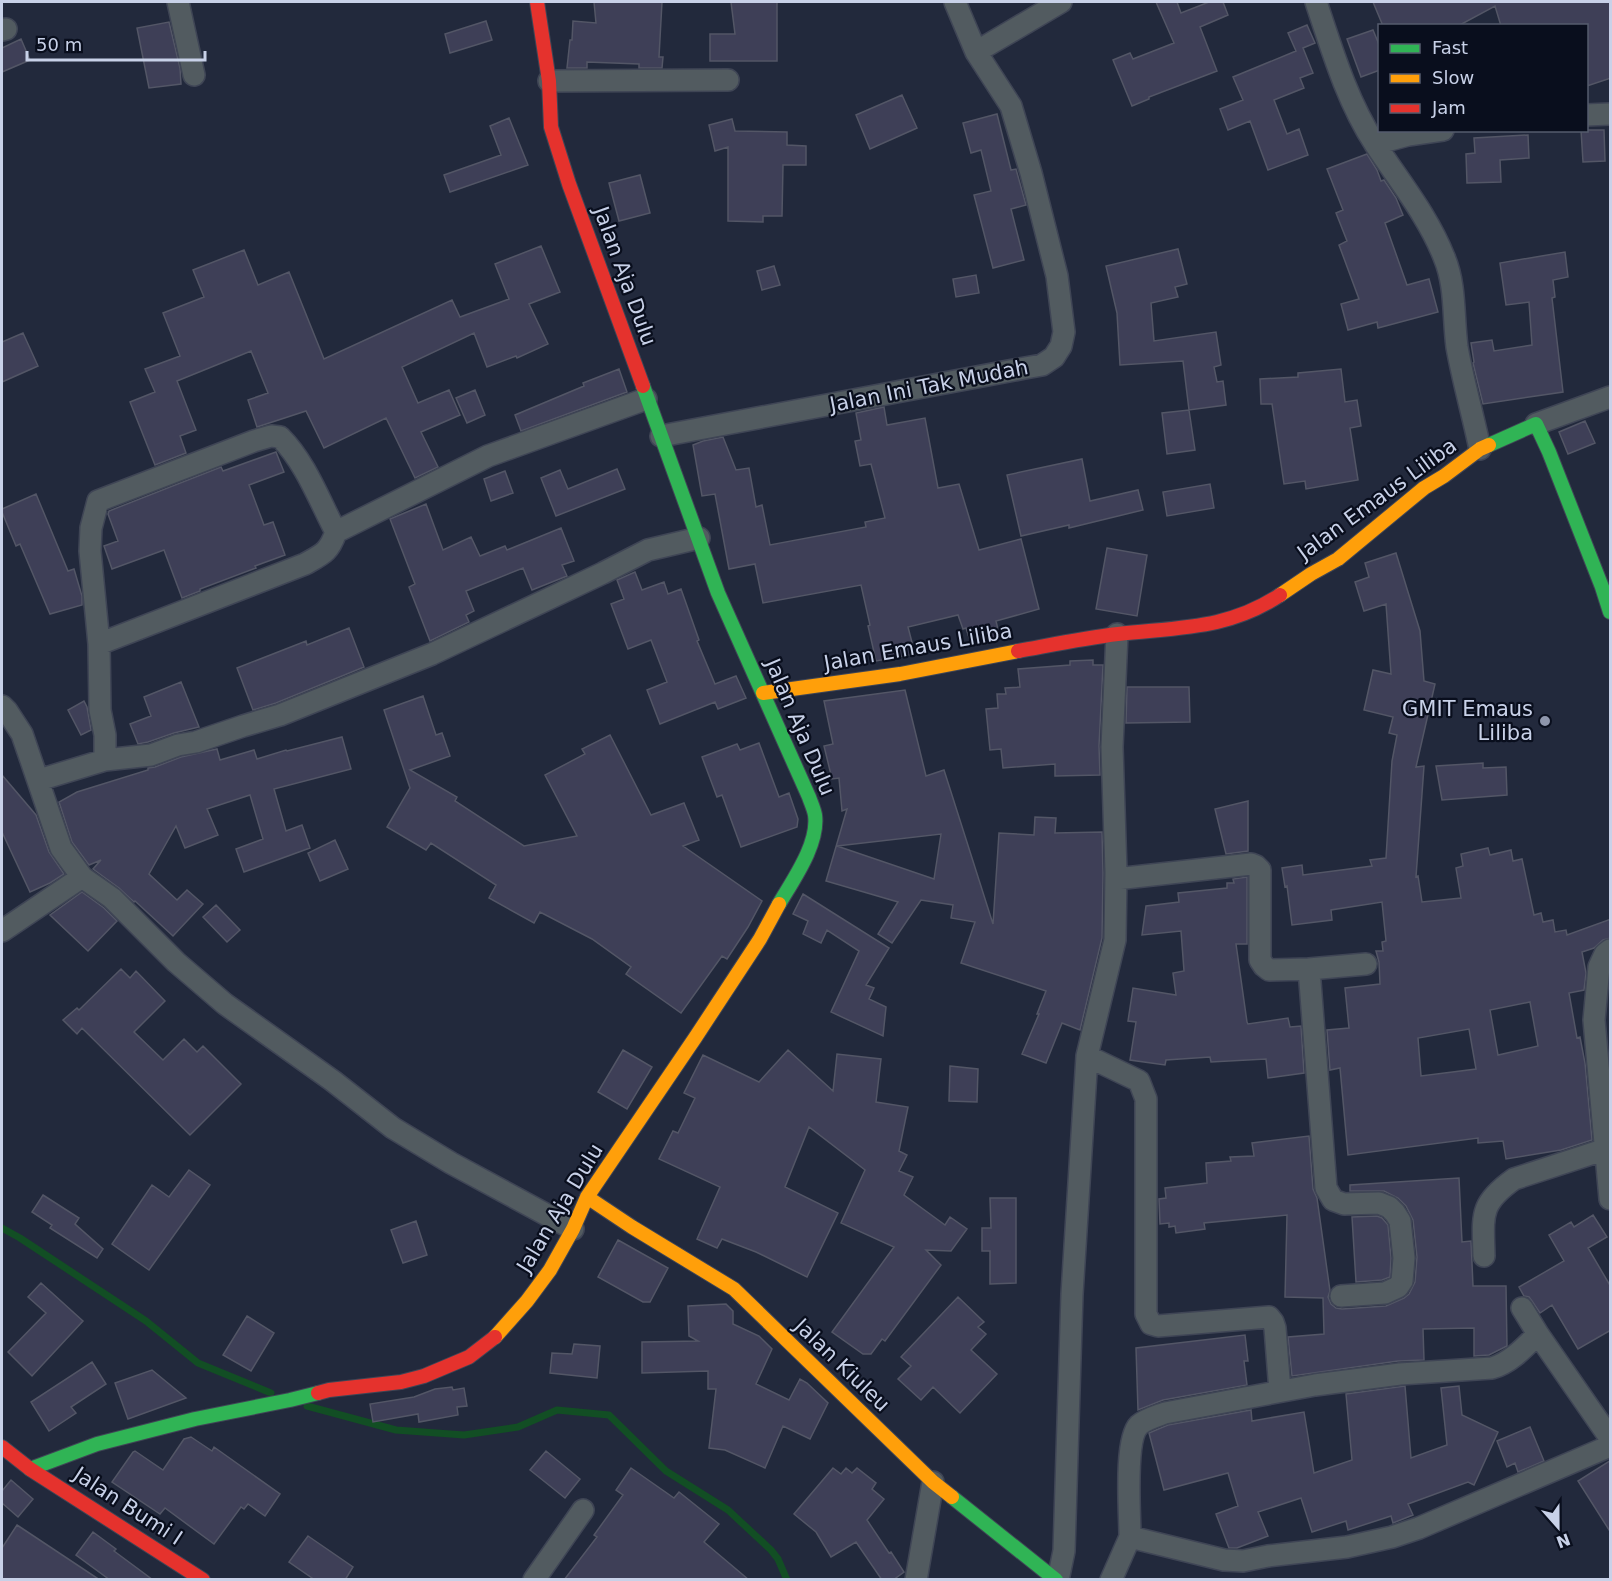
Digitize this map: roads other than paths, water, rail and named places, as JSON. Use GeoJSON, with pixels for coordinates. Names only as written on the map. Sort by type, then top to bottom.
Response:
{"type":"FeatureCollection","features":[{"type":"Feature","properties":{"kind":"street"},"geometry":{"type":"LineString","coordinates":[[178,2],[194,75]]}},
{"type":"Feature","properties":{"kind":"street","name":"Jalan Aja Dulu"},"geometry":{"type":"LineString","coordinates":[[30,1468],[97,1444],[195,1419],[329,1390],[400,1382],[424,1376],[469,1357],[492,1341],[527,1301],[550,1269],[573,1229],[586,1197],[760,939],[805,857],[813,837],[815,816],[809,797],[718,593],[569,184],[551,127],[549,81],[537,2]]}},
{"type":"Feature","properties":{"kind":"street","name":"Jalan Ini Tak Mudah"},"geometry":{"type":"LineString","coordinates":[[661,436],[1042,365],[1054,357],[1061,346],[1064,332],[1057,276],[1031,173],[1011,106],[976,52],[955,2]]}},
{"type":"Feature","properties":{"kind":"street"},"geometry":{"type":"LineString","coordinates":[[976,52],[1061,2]]}},
{"type":"Feature","properties":{"kind":"street"},"geometry":{"type":"LineString","coordinates":[[1316,2],[1345,85],[1362,122],[1434,234],[1445,259],[1452,286],[1457,346],[1480,449]]}},
{"type":"Feature","properties":{"kind":"street"},"geometry":{"type":"LineString","coordinates":[[549,81],[728,80]]}},
{"type":"Feature","properties":{"kind":"street"},"geometry":{"type":"LineString","coordinates":[[1588,115],[1611,114]]}},
{"type":"Feature","properties":{"kind":"street"},"geometry":{"type":"LineString","coordinates":[[1375,144],[1429,132]]}},
{"type":"Feature","properties":{"kind":"street"},"geometry":{"type":"LineString","coordinates":[[1611,396],[1536,424],[1611,612]]}},
{"type":"Feature","properties":{"kind":"street"},"geometry":{"type":"LineString","coordinates":[[99,644],[305,564],[325,553],[336,532],[488,456],[646,399]]}},
{"type":"Feature","properties":{"kind":"street","name":"Jalan Emaus Liliba"},"geometry":{"type":"LineString","coordinates":[[763,693],[900,674],[1117,634],[1182,628],[1228,620],[1266,604],[1338,559],[1424,488],[1480,449],[1536,424]]}},
{"type":"Feature","properties":{"kind":"street"},"geometry":{"type":"LineString","coordinates":[[105,760],[105,735],[100,710],[99,644],[90,551],[91,528],[98,501],[254,441],[271,436],[280,437],[288,444],[301,463],[336,532]]}},
{"type":"Feature","properties":{"kind":"street"},"geometry":{"type":"LineString","coordinates":[[39,780],[105,760],[151,755],[280,716],[432,654],[648,550],[699,538]]}},
{"type":"Feature","properties":{"kind":"street"},"geometry":{"type":"LineString","coordinates":[[1057,1580],[1064,1551],[1072,1294],[1087,1056],[1116,940],[1113,747],[1117,634]]}},
{"type":"Feature","properties":{"kind":"street"},"geometry":{"type":"LineString","coordinates":[[2,706],[22,734],[61,848],[82,877],[112,898],[176,962],[225,1004],[333,1081],[393,1128],[451,1163],[573,1229]]}},
{"type":"Feature","properties":{"kind":"street"},"geometry":{"type":"LineString","coordinates":[[1116,879],[1251,864],[1257,866],[1260,870],[1260,960],[1264,966],[1269,970],[1366,964]]}},
{"type":"Feature","properties":{"kind":"street"},"geometry":{"type":"LineString","coordinates":[[2,932],[82,877]]}},
{"type":"Feature","properties":{"kind":"street"},"geometry":{"type":"LineString","coordinates":[[1611,950],[1605,954],[1599,967],[1594,1020],[1611,1199]]}},
{"type":"Feature","properties":{"kind":"street"},"geometry":{"type":"LineString","coordinates":[[1309,969],[1326,1188],[1333,1200],[1344,1204],[1379,1203],[1389,1207],[1400,1221],[1404,1258],[1402,1281],[1398,1287],[1385,1293],[1341,1296]]}},
{"type":"Feature","properties":{"kind":"street"},"geometry":{"type":"LineString","coordinates":[[1087,1056],[1139,1081],[1146,1100],[1146,1314],[1151,1324],[1158,1326],[1269,1317],[1274,1322],[1275,1328],[1280,1391]]}},
{"type":"Feature","properties":{"kind":"street"},"geometry":{"type":"LineString","coordinates":[[1484,1256],[1485,1209],[1505,1185],[1515,1179],[1606,1149]]}},
{"type":"Feature","properties":{"kind":"street","name":"Jalan Kiuleu"},"geometry":{"type":"LineString","coordinates":[[586,1197],[734,1289],[933,1482],[1057,1580]]}},
{"type":"Feature","properties":{"kind":"street"},"geometry":{"type":"LineString","coordinates":[[1522,1308],[1611,1438]]}},
{"type":"Feature","properties":{"kind":"street"},"geometry":{"type":"LineString","coordinates":[[1111,1580],[1130,1537],[1131,1440],[1140,1424],[1165,1413],[1280,1391],[1400,1374],[1492,1368],[1514,1356],[1538,1334]]}},
{"type":"Feature","properties":{"kind":"street"},"geometry":{"type":"LineString","coordinates":[[1130,1537],[1233,1561],[1347,1547],[1392,1537],[1419,1528],[1611,1446]]}},
{"type":"Feature","properties":{"kind":"street","name":"Jalan Bumi I"},"geometry":{"type":"LineString","coordinates":[[2,1447],[30,1468],[203,1580]]}},
{"type":"Feature","properties":{"kind":"street"},"geometry":{"type":"LineString","coordinates":[[916,1580],[933,1482]]}},
{"type":"Feature","properties":{"kind":"street"},"geometry":{"type":"LineString","coordinates":[[534,1580],[583,1510]]}},
{"type":"Feature","properties":{"kind":"waterway"},"geometry":{"type":"LineString","coordinates":[[2,1228],[146,1321],[198,1363],[271,1393]]}},
{"type":"Feature","properties":{"kind":"waterway"},"geometry":{"type":"LineString","coordinates":[[307,1406],[396,1430],[464,1435],[518,1427],[557,1410],[609,1415],[666,1471],[728,1510],[771,1550],[778,1559],[787,1580]]}},
{"type":"Feature","properties":{"kind":"place","name":"GMIT Emaus Liliba"},"geometry":{"type":"Point","coordinates":[1545,721]}}]}
